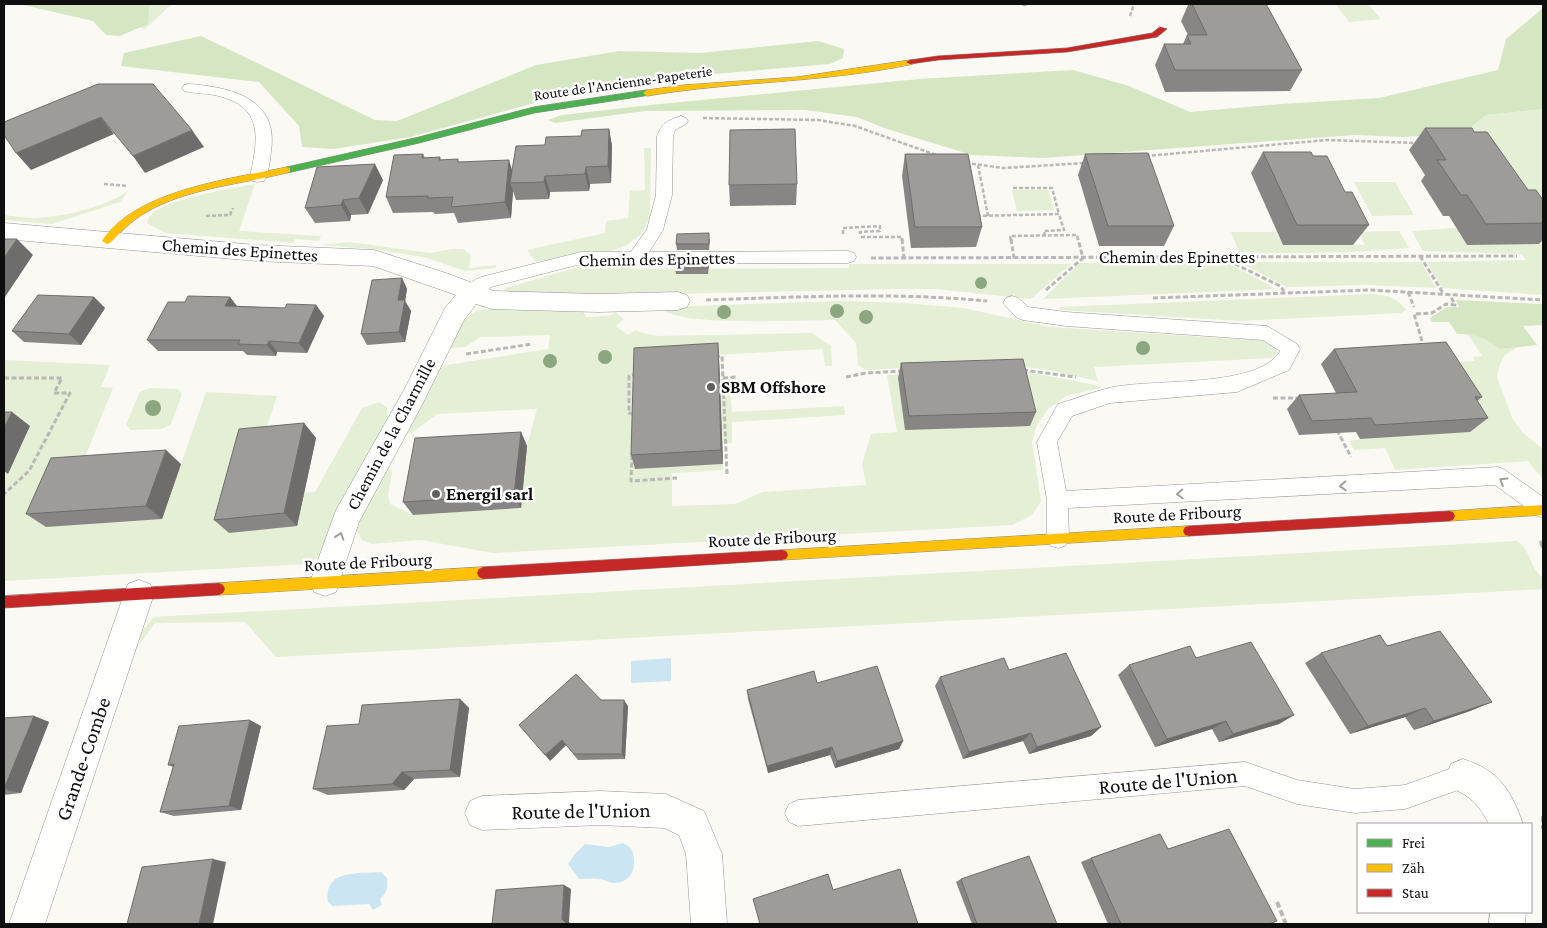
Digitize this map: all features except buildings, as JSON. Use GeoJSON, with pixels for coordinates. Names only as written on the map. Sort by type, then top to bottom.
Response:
{"type":"FeatureCollection","features":[{"type":"Feature","properties":{"kind":"street","name":"Route de l'Ancienne-Papeterie"},"geometry":{"type":"LineString","coordinates":[[107,241],[119,225],[145,206],[172,196],[419,140],[534,110],[684,87],[797,79],[938,58],[1067,50],[1154,35],[1163,29]]}},
{"type":"Feature","properties":{"kind":"street","name":"Chemin des Epinettes"},"geometry":{"type":"LineString","coordinates":[[4,231],[257,252],[374,258],[438,278],[492,300],[511,302],[678,301]]}},
{"type":"Feature","properties":{"kind":"street","name":"Chemin de la Charmille"},"geometry":{"type":"LineString","coordinates":[[324,582],[346,519],[414,396],[454,315],[472,292]]}},
{"type":"Feature","properties":{"kind":"street","name":"Route de Fribourg"},"geometry":{"type":"LineString","coordinates":[[4,602],[1543,510]]}},
{"type":"Feature","properties":{"kind":"street","name":"Grande-Combe"},"geometry":{"type":"LineString","coordinates":[[27,924],[138,594]]}},
{"type":"Feature","properties":{"kind":"street","name":"Route de l'Union"},"geometry":{"type":"LineString","coordinates":[[1463,776],[1473,778],[1497,802],[1506,823]]}},
{"type":"Feature","properties":{"kind":"street","name":"Route de l'Union"},"geometry":{"type":"LineString","coordinates":[[482,813],[600,808],[666,811],[692,823],[704,854],[709,924]]}},
{"type":"Feature","properties":{"kind":"lane"},"geometry":{"type":"LineString","coordinates":[[189,88],[216,90],[243,99],[256,113],[264,128],[264,145],[258,176]]}},
{"type":"Feature","properties":{"kind":"lane"},"geometry":{"type":"LineString","coordinates":[[636,258],[655,230],[664,195],[665,136],[668,127],[681,121]]}},
{"type":"Feature","properties":{"kind":"lane","name":"Chemin des Epinettes"},"geometry":{"type":"LineString","coordinates":[[472,292],[485,282],[581,258],[855,257]]}},
{"type":"Feature","properties":{"kind":"lane"},"geometry":{"type":"LineString","coordinates":[[1012,303],[1023,313],[1032,315],[1267,333],[1291,349],[1282,365],[1237,384],[1110,395],[1065,410],[1047,442],[1057,500],[1058,538]]}},
{"type":"Feature","properties":{"kind":"lane"},"geometry":{"type":"LineString","coordinates":[[1057,500],[1498,476],[1543,510]]}},
{"type":"Feature","properties":{"kind":"lane","name":"Route de l'Union"},"geometry":{"type":"LineString","coordinates":[[798,813],[1245,774],[1297,792],[1355,801],[1405,796],[1463,776]]}},
{"type":"Feature","properties":{"kind":"path"},"geometry":{"type":"LineString","coordinates":[[1022,4],[1027,6],[1026,4]]}},
{"type":"Feature","properties":{"kind":"path"},"geometry":{"type":"LineString","coordinates":[[681,121],[705,117],[818,120],[855,126],[943,157]]}},
{"type":"Feature","properties":{"kind":"path"},"geometry":{"type":"LineString","coordinates":[[1144,157],[1327,140],[1424,143]]}},
{"type":"Feature","properties":{"kind":"path"},"geometry":{"type":"LineString","coordinates":[[965,163],[1004,168],[1085,163]]}},
{"type":"Feature","properties":{"kind":"path"},"geometry":{"type":"LineString","coordinates":[[978,165],[988,216]]}},
{"type":"Feature","properties":{"kind":"path"},"geometry":{"type":"LineString","coordinates":[[104,184],[110,186],[130,186]]}},
{"type":"Feature","properties":{"kind":"path"},"geometry":{"type":"LineString","coordinates":[[1013,188],[1052,188],[1064,230],[1044,231],[1045,236]]}},
{"type":"Feature","properties":{"kind":"path"},"geometry":{"type":"LineString","coordinates":[[969,217],[1059,214]]}},
{"type":"Feature","properties":{"kind":"path"},"geometry":{"type":"LineString","coordinates":[[861,244],[860,232],[877,231]]}},
{"type":"Feature","properties":{"kind":"path"},"geometry":{"type":"LineString","coordinates":[[1014,258],[1010,236],[1077,235],[1083,258],[1044,292]]}},
{"type":"Feature","properties":{"kind":"path"},"geometry":{"type":"LineString","coordinates":[[860,237],[902,237],[904,258]]}},
{"type":"Feature","properties":{"kind":"path"},"geometry":{"type":"LineString","coordinates":[[1420,256],[1443,294]]}},
{"type":"Feature","properties":{"kind":"path","name":"Chemin des Epinettes"},"geometry":{"type":"LineString","coordinates":[[855,257],[1231,258],[1517,256]]}},
{"type":"Feature","properties":{"kind":"path"},"geometry":{"type":"LineString","coordinates":[[1231,258],[1233,263],[1280,286],[1285,292]]}},
{"type":"Feature","properties":{"kind":"path"},"geometry":{"type":"LineString","coordinates":[[1408,292],[1414,307]]}},
{"type":"Feature","properties":{"kind":"path"},"geometry":{"type":"LineString","coordinates":[[1422,341],[1414,314],[1432,313],[1446,304],[1455,304],[1450,294]]}},
{"type":"Feature","properties":{"kind":"path"},"geometry":{"type":"LineString","coordinates":[[434,356],[449,356],[532,344]]}},
{"type":"Feature","properties":{"kind":"path"},"geometry":{"type":"LineString","coordinates":[[712,357],[722,356],[726,475]]}},
{"type":"Feature","properties":{"kind":"path"},"geometry":{"type":"LineString","coordinates":[[633,422],[634,413],[629,413],[630,376],[634,376],[634,368]]}},
{"type":"Feature","properties":{"kind":"path"},"geometry":{"type":"LineString","coordinates":[[1018,369],[1085,379]]}},
{"type":"Feature","properties":{"kind":"path"},"geometry":{"type":"LineString","coordinates":[[846,377],[866,373],[904,371]]}},
{"type":"Feature","properties":{"kind":"path"},"geometry":{"type":"LineString","coordinates":[[723,378],[737,377]]}},
{"type":"Feature","properties":{"kind":"path"},"geometry":{"type":"LineString","coordinates":[[4,378],[62,378],[54,393],[70,393],[29,471],[4,494]]}},
{"type":"Feature","properties":{"kind":"path"},"geometry":{"type":"LineString","coordinates":[[1268,398],[1304,398]]}},
{"type":"Feature","properties":{"kind":"path"},"geometry":{"type":"LineString","coordinates":[[1334,424],[1366,484]]}},
{"type":"Feature","properties":{"kind":"path"},"geometry":{"type":"LineString","coordinates":[[632,452],[631,481],[677,478]]}},
{"type":"Feature","properties":{"kind":"path"},"geometry":{"type":"LineString","coordinates":[[1543,816],[1543,829]]}},
{"type":"Feature","properties":{"kind":"path"},"geometry":{"type":"LineString","coordinates":[[1277,902],[1286,924]]}},
{"type":"Feature","properties":{"kind":"green space"},"geometry":{"type":"Polygon","coordinates":[[[19,4],[149,4],[148,24],[120,36],[106,35],[93,21],[19,4]]]}},
{"type":"Feature","properties":{"kind":"green space"},"geometry":{"type":"Polygon","coordinates":[[[68,4],[172,4],[145,29],[68,4]]]}},
{"type":"Feature","properties":{"kind":"green space"},"geometry":{"type":"Polygon","coordinates":[[[1336,4],[1368,4],[1381,19],[1349,22],[1336,4]]]}},
{"type":"Feature","properties":{"kind":"green space"},"geometry":{"type":"Polygon","coordinates":[[[1543,8],[1543,109],[1486,115],[1469,129],[1458,133],[1404,137],[1355,135],[1043,158],[972,155],[887,129],[857,117],[805,110],[645,111],[555,123],[548,120],[562,115],[650,105],[919,79],[1073,70],[1129,86],[1190,112],[1379,98],[1498,70],[1506,39],[1543,8]]]}},
{"type":"Feature","properties":{"kind":"green space"},"geometry":{"type":"Polygon","coordinates":[[[201,36],[375,120],[397,121],[536,65],[619,51],[700,53],[818,41],[844,49],[843,58],[830,64],[691,76],[546,100],[410,137],[334,149],[302,147],[299,126],[259,82],[121,66],[124,53],[201,36]]]}},
{"type":"Feature","properties":{"kind":"green space"},"geometry":{"type":"Polygon","coordinates":[[[1543,109],[1543,233],[1469,129],[1486,115],[1543,109]]]}},
{"type":"Feature","properties":{"kind":"green space"},"geometry":{"type":"Polygon","coordinates":[[[644,148],[651,148],[650,217],[642,233],[627,245],[611,251],[579,252],[543,261],[535,261],[527,250],[605,233],[606,221],[628,218],[630,191],[645,190],[644,148]]]}},
{"type":"Feature","properties":{"kind":"green space"},"geometry":{"type":"Polygon","coordinates":[[[1354,182],[1395,182],[1414,215],[1372,216],[1354,182]]]}},
{"type":"Feature","properties":{"kind":"green space"},"geometry":{"type":"Polygon","coordinates":[[[255,184],[239,231],[321,236],[319,241],[295,239],[293,243],[165,233],[147,223],[150,216],[157,210],[168,205],[231,188],[255,184]]]}},
{"type":"Feature","properties":{"kind":"green space"},"geometry":{"type":"Polygon","coordinates":[[[129,190],[120,202],[52,224],[4,220],[4,215],[35,218],[58,216],[84,210],[109,201],[129,190]]]}},
{"type":"Feature","properties":{"kind":"green space"},"geometry":{"type":"Polygon","coordinates":[[[1012,190],[1048,190],[1054,210],[1017,211],[1012,190]]]}},
{"type":"Feature","properties":{"kind":"green space"},"geometry":{"type":"Polygon","coordinates":[[[1456,228],[1467,245],[1543,244],[1543,295],[1442,288],[1427,262],[1526,260],[1522,254],[1423,251],[1412,231],[1456,228]]]}},
{"type":"Feature","properties":{"kind":"green space"},"geometry":{"type":"Polygon","coordinates":[[[1399,231],[1409,248],[1303,253],[1239,252],[1231,232],[1276,232],[1283,245],[1365,245],[1358,232],[1399,231]]]}},
{"type":"Feature","properties":{"kind":"green space"},"geometry":{"type":"Polygon","coordinates":[[[349,242],[430,253],[463,249],[471,255],[469,268],[496,265],[496,268],[465,271],[427,258],[381,250],[322,245],[349,242]]]}},
{"type":"Feature","properties":{"kind":"green space"},"geometry":{"type":"Polygon","coordinates":[[[1239,262],[1421,262],[1436,288],[1368,285],[1287,287],[1239,262]]]}},
{"type":"Feature","properties":{"kind":"green space"},"geometry":{"type":"Polygon","coordinates":[[[1080,263],[1228,263],[1276,289],[1043,299],[1080,263]]]}},
{"type":"Feature","properties":{"kind":"green space"},"geometry":{"type":"Polygon","coordinates":[[[849,264],[1071,264],[1031,299],[935,289],[625,295],[504,291],[505,288],[578,267],[605,265],[637,269],[849,268],[849,264]]]}},
{"type":"Feature","properties":{"kind":"green space"},"geometry":{"type":"Polygon","coordinates":[[[1373,294],[1392,298],[1406,310],[1401,313],[1241,321],[1060,310],[1059,307],[1373,294]]]}},
{"type":"Feature","properties":{"kind":"green space"},"geometry":{"type":"Polygon","coordinates":[[[1456,300],[1543,304],[1543,325],[1523,326],[1537,345],[1500,349],[1480,337],[1469,334],[1457,334],[1449,322],[1432,322],[1430,318],[1447,307],[1459,307],[1456,300]]]}},
{"type":"Feature","properties":{"kind":"green space"},"geometry":{"type":"Polygon","coordinates":[[[839,301],[904,303],[963,308],[1050,327],[1266,341],[1275,346],[1278,353],[1272,358],[1094,367],[1098,381],[1048,370],[1018,366],[920,367],[866,370],[858,365],[856,343],[835,320],[696,319],[677,316],[665,311],[666,307],[839,301]]]}},
{"type":"Feature","properties":{"kind":"green space"},"geometry":{"type":"Polygon","coordinates":[[[485,309],[583,310],[586,317],[610,316],[615,312],[624,319],[616,326],[628,335],[636,330],[659,336],[812,333],[831,346],[832,366],[825,366],[823,349],[718,355],[635,469],[723,464],[723,470],[672,473],[672,506],[735,504],[763,492],[866,485],[862,464],[871,434],[897,432],[887,375],[1028,372],[1100,386],[1101,388],[1066,396],[1047,410],[1036,427],[1032,442],[1041,501],[1032,515],[1012,525],[493,553],[421,540],[372,544],[362,540],[357,531],[357,520],[386,468],[389,467],[392,472],[388,495],[390,504],[413,515],[521,508],[527,446],[537,409],[437,414],[412,433],[406,434],[403,432],[411,415],[428,395],[441,366],[548,349],[550,335],[481,337],[465,347],[450,348],[466,318],[477,311],[485,309]]]}},
{"type":"Feature","properties":{"kind":"green space"},"geometry":{"type":"Polygon","coordinates":[[[1467,333],[1488,339],[1500,349],[1518,347],[1505,355],[1499,366],[1497,377],[1512,418],[1523,433],[1543,449],[1543,479],[1528,461],[1395,470],[1385,448],[1354,450],[1349,441],[1360,439],[1434,363],[1475,361],[1473,357],[1482,356],[1467,333]]]}},
{"type":"Feature","properties":{"kind":"green space"},"geometry":{"type":"Polygon","coordinates":[[[4,360],[110,365],[101,387],[113,388],[85,457],[162,519],[206,392],[277,396],[244,496],[315,492],[362,408],[379,402],[387,407],[388,421],[335,520],[317,558],[307,564],[4,581],[4,360]]]}},
{"type":"Feature","properties":{"kind":"green space"},"geometry":{"type":"Polygon","coordinates":[[[150,388],[178,389],[182,394],[171,424],[162,429],[130,430],[126,424],[140,392],[150,388]]]}},
{"type":"Feature","properties":{"kind":"green space"},"geometry":{"type":"Polygon","coordinates":[[[730,393],[732,412],[844,406],[845,415],[732,422],[732,443],[722,443],[720,394],[730,393]]]}},
{"type":"Feature","properties":{"kind":"green space"},"geometry":{"type":"Polygon","coordinates":[[[1517,541],[1522,544],[1538,574],[1543,578],[1543,589],[276,657],[245,622],[155,623],[139,645],[142,631],[154,617],[1517,541]]]}},
{"type":"Feature","properties":{"kind":"water"},"geometry":{"type":"Polygon","coordinates":[[[671,658],[671,681],[631,683],[631,661],[671,658]]]}},
{"type":"Feature","properties":{"kind":"water"},"geometry":{"type":"Polygon","coordinates":[[[623,843],[631,848],[634,866],[630,876],[621,882],[612,883],[597,879],[579,879],[568,864],[585,844],[609,847],[623,843]]]}},
{"type":"Feature","properties":{"kind":"water"},"geometry":{"type":"Polygon","coordinates":[[[381,872],[387,878],[386,892],[380,899],[382,905],[373,910],[369,904],[333,906],[328,902],[328,891],[331,884],[344,875],[381,872]]]}},
{"type":"Feature","properties":{"kind":"traffic: fast"},"geometry":{"type":"LineString","coordinates":[[287,170],[419,140],[534,110],[647,93]]}},
{"type":"Feature","properties":{"kind":"traffic: slow"},"geometry":{"type":"LineString","coordinates":[[647,93],[684,87],[797,79],[910,62]]}},
{"type":"Feature","properties":{"kind":"traffic: slow"},"geometry":{"type":"LineString","coordinates":[[107,241],[130,218],[155,203],[183,194],[287,170]]}},
{"type":"Feature","properties":{"kind":"traffic: slow"},"geometry":{"type":"LineString","coordinates":[[1449,516],[1543,510]]}},
{"type":"Feature","properties":{"kind":"traffic: slow"},"geometry":{"type":"LineString","coordinates":[[782,555],[1189,531]]}},
{"type":"Feature","properties":{"kind":"traffic: slow"},"geometry":{"type":"LineString","coordinates":[[219,589],[483,573]]}},
{"type":"Feature","properties":{"kind":"traffic: jam"},"geometry":{"type":"LineString","coordinates":[[910,62],[938,58],[1067,50],[1154,35],[1163,29]]}},
{"type":"Feature","properties":{"kind":"traffic: jam"},"geometry":{"type":"LineString","coordinates":[[1189,531],[1449,516]]}},
{"type":"Feature","properties":{"kind":"traffic: jam"},"geometry":{"type":"LineString","coordinates":[[483,573],[782,555]]}},
{"type":"Feature","properties":{"kind":"traffic: jam"},"geometry":{"type":"LineString","coordinates":[[4,602],[219,589]]}},
{"type":"Feature","properties":{"kind":"place","name":"SBM Offshore"},"geometry":{"type":"Point","coordinates":[711,387]}},
{"type":"Feature","properties":{"kind":"place","name":"Energil sarl"},"geometry":{"type":"Point","coordinates":[436,494]}}]}
